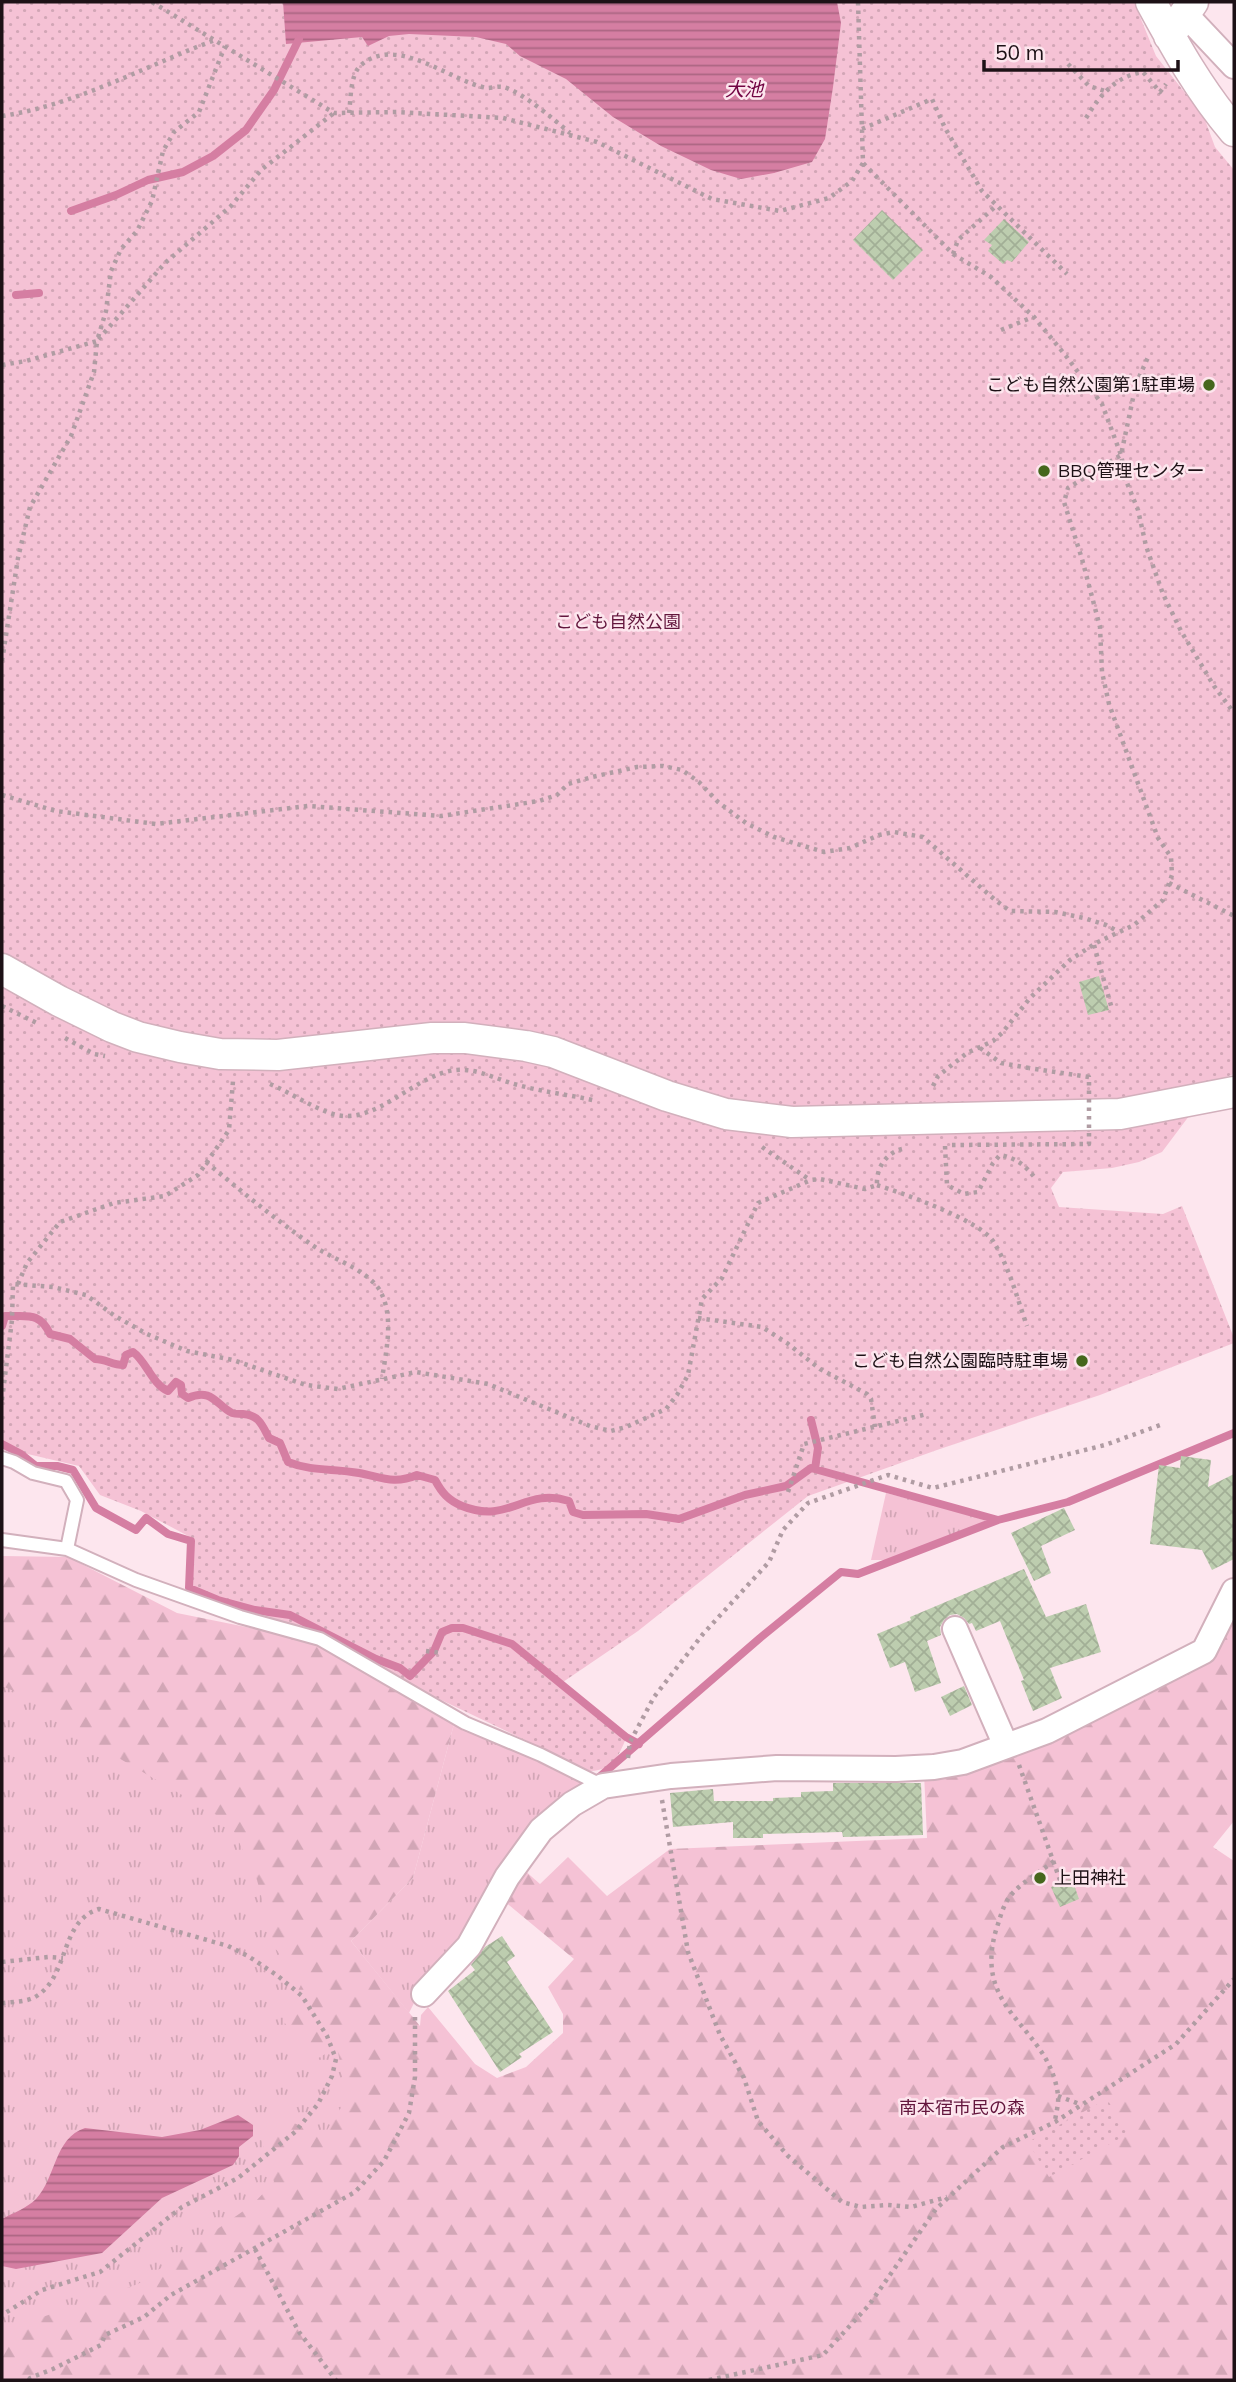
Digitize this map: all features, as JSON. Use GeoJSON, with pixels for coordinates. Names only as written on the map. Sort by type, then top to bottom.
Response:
{"type":"FeatureCollection","features":[{"type":"Feature","properties":{"kind":"street"},"geometry":{"type":"LineString","coordinates":[[1152,2],[1234,66]]}},
{"type":"Feature","properties":{"kind":"street"},"geometry":{"type":"LineString","coordinates":[[1183,28],[1210,103],[1234,131]]}},
{"type":"Feature","properties":{"kind":"street"},"geometry":{"type":"LineString","coordinates":[[2,969],[113,1027],[138,1037],[180,1047],[220,1054],[278,1055],[432,1038],[466,1038],[553,1052],[667,1096],[726,1114],[792,1122],[1121,1114],[1234,1092]]}},
{"type":"Feature","properties":{"kind":"street"},"geometry":{"type":"LineString","coordinates":[[424,1994],[469,1946],[507,1877],[541,1830],[572,1804],[615,1784],[657,1778],[777,1768],[934,1767],[1013,1756],[1047,1731],[1204,1651],[1234,1591]]}},
{"type":"Feature","properties":{"kind":"street"},"geometry":{"type":"LineString","coordinates":[[955,1629],[1013,1756]]}},
{"type":"Feature","properties":{"kind":"lane"},"geometry":{"type":"LineString","coordinates":[[2,1458],[33,1474],[66,1481],[77,1500],[67,1549]]}},
{"type":"Feature","properties":{"kind":"lane"},"geometry":{"type":"LineString","coordinates":[[2,1540],[67,1549],[149,1585],[240,1617],[320,1639],[465,1723],[615,1784]]}},
{"type":"Feature","properties":{"kind":"path"},"geometry":{"type":"LineString","coordinates":[[152,2],[334,113],[397,111],[503,118],[597,142],[712,199],[780,211],[829,198],[852,181],[863,163],[858,2]]}},
{"type":"Feature","properties":{"kind":"path"},"geometry":{"type":"LineString","coordinates":[[1086,118],[1098,97],[1127,74],[1143,72],[1160,92],[1183,28]]}},
{"type":"Feature","properties":{"kind":"path"},"geometry":{"type":"LineString","coordinates":[[2,116],[74,97],[216,40]]}},
{"type":"Feature","properties":{"kind":"path"},"geometry":{"type":"LineString","coordinates":[[2,661],[18,558],[30,507],[71,436],[94,372],[97,341],[106,311],[110,271],[152,201],[163,151],[174,132],[199,112],[225,46]]}},
{"type":"Feature","properties":{"kind":"path"},"geometry":{"type":"LineString","coordinates":[[349,113],[357,68],[384,55],[402,55],[487,88],[503,87],[534,104],[573,136]]}},
{"type":"Feature","properties":{"kind":"path"},"geometry":{"type":"LineString","coordinates":[[1068,65],[1089,86],[1105,91]]}},
{"type":"Feature","properties":{"kind":"path"},"geometry":{"type":"LineString","coordinates":[[862,129],[932,99],[966,166],[982,191],[1067,274]]}},
{"type":"Feature","properties":{"kind":"path"},"geometry":{"type":"LineString","coordinates":[[2,365],[97,341],[165,263],[231,206],[261,170],[334,113]]}},
{"type":"Feature","properties":{"kind":"path"},"geometry":{"type":"LineString","coordinates":[[863,163],[953,254],[991,277],[1034,317],[1102,404],[1121,455],[1146,546],[1163,594],[1207,675],[1234,713]]}},
{"type":"Feature","properties":{"kind":"path"},"geometry":{"type":"LineString","coordinates":[[953,254],[958,240],[996,206]]}},
{"type":"Feature","properties":{"kind":"path"},"geometry":{"type":"LineString","coordinates":[[1001,330],[1034,317]]}},
{"type":"Feature","properties":{"kind":"path"},"geometry":{"type":"LineString","coordinates":[[933,1086],[939,1076],[967,1053],[993,1041],[1002,1033],[1030,998],[1070,960],[1134,925],[1163,900],[1172,874],[1171,857],[1158,838],[1109,704],[1102,672],[1100,627],[1064,502],[1068,488],[1121,455],[1136,384],[1149,355]]}},
{"type":"Feature","properties":{"kind":"path"},"geometry":{"type":"LineString","coordinates":[[2,795],[56,811],[156,824],[308,806],[441,816],[539,801],[557,795],[568,784],[637,767],[663,766],[682,770],[746,823],[774,837],[824,852],[850,848],[879,835],[894,832],[923,836],[1010,911],[1055,912],[1084,918],[1119,932]]}},
{"type":"Feature","properties":{"kind":"path"},"geometry":{"type":"LineString","coordinates":[[1169,883],[1234,916]]}},
{"type":"Feature","properties":{"kind":"path"},"geometry":{"type":"LineString","coordinates":[[1094,945],[1112,1009]]}},
{"type":"Feature","properties":{"kind":"path"},"geometry":{"type":"LineString","coordinates":[[979,1048],[1001,1063],[1089,1077],[1089,1144],[945,1146],[947,1185],[964,1194],[978,1192],[1000,1154],[1024,1165],[1035,1178]]}},
{"type":"Feature","properties":{"kind":"path"},"geometry":{"type":"LineString","coordinates":[[258,1082],[271,1084],[334,1114],[349,1115],[371,1112],[442,1072],[459,1070],[485,1073],[518,1086],[600,1101]]}},
{"type":"Feature","properties":{"kind":"path"},"geometry":{"type":"LineString","coordinates":[[18,1285],[27,1263],[60,1222],[114,1203],[165,1196],[198,1175],[229,1130],[234,1074]]}},
{"type":"Feature","properties":{"kind":"path"},"geometry":{"type":"LineString","coordinates":[[233,1081],[246,1082]]}},
{"type":"Feature","properties":{"kind":"path"},"geometry":{"type":"LineString","coordinates":[[753,1140],[811,1180]]}},
{"type":"Feature","properties":{"kind":"path"},"geometry":{"type":"LineString","coordinates":[[877,1185],[876,1175],[882,1163],[897,1150],[905,1148]]}},
{"type":"Feature","properties":{"kind":"path"},"geometry":{"type":"LineString","coordinates":[[206,1162],[314,1247],[360,1273],[378,1289],[387,1311],[388,1340],[382,1379]]}},
{"type":"Feature","properties":{"kind":"path"},"geometry":{"type":"LineString","coordinates":[[2,1400],[12,1320],[13,1284],[53,1287],[86,1295],[147,1334],[187,1351],[233,1360],[306,1385],[338,1389],[416,1372],[488,1384],[590,1426],[618,1429],[666,1409],[677,1395],[688,1376],[702,1299],[722,1278],[758,1203],[811,1180],[820,1179],[865,1189],[877,1185],[907,1195],[962,1219],[991,1238],[1027,1326]]}},
{"type":"Feature","properties":{"kind":"path"},"geometry":{"type":"LineString","coordinates":[[698,1318],[762,1327],[820,1369],[867,1394],[871,1399],[876,1427]]}},
{"type":"Feature","properties":{"kind":"path"},"geometry":{"type":"LineString","coordinates":[[788,1492],[804,1444],[927,1414]]}},
{"type":"Feature","properties":{"kind":"path"},"geometry":{"type":"LineString","coordinates":[[615,1784],[630,1742],[654,1697],[703,1634],[769,1562],[783,1530],[808,1503],[888,1475],[933,1488],[1105,1445],[1163,1424]]}},
{"type":"Feature","properties":{"kind":"path"},"geometry":{"type":"LineString","coordinates":[[426,1651],[442,1653]]}},
{"type":"Feature","properties":{"kind":"path"},"geometry":{"type":"LineString","coordinates":[[1013,1756],[1061,1883]]}},
{"type":"Feature","properties":{"kind":"path"},"geometry":{"type":"LineString","coordinates":[[657,1778],[688,1952],[720,2035],[744,2078],[758,2122],[788,2156],[842,2202],[862,2207],[911,2207],[949,2197]]}},
{"type":"Feature","properties":{"kind":"path"},"geometry":{"type":"LineString","coordinates":[[1054,1861],[1010,1896],[1001,1916],[990,1962],[995,1988],[1000,1998],[1052,2070],[1058,2096],[1055,2122]]}},
{"type":"Feature","properties":{"kind":"path"},"geometry":{"type":"LineString","coordinates":[[2,2003],[35,1997],[49,1983],[78,1922],[88,1912],[99,1909],[228,1946],[248,1956],[302,1996],[327,2036],[336,2059],[332,2076],[318,2104],[295,2132],[238,2178],[182,2207],[100,2272],[42,2291],[2,2315]]}},
{"type":"Feature","properties":{"kind":"path"},"geometry":{"type":"LineString","coordinates":[[2,1962],[48,1956],[63,1958]]}},
{"type":"Feature","properties":{"kind":"path"},"geometry":{"type":"LineString","coordinates":[[709,2380],[823,2355],[869,2305],[936,2209],[1003,2147],[1055,2122],[1176,2044],[1234,1979]]}},
{"type":"Feature","properties":{"kind":"path"},"geometry":{"type":"LineString","coordinates":[[29,2380],[100,2345],[105,2335],[144,2317],[171,2295],[355,2192],[384,2161],[410,2113],[415,2077],[415,2012],[424,1994]]}},
{"type":"Feature","properties":{"kind":"path"},"geometry":{"type":"LineString","coordinates":[[1058,2096],[1082,2105]]}},
{"type":"Feature","properties":{"kind":"path"},"geometry":{"type":"LineString","coordinates":[[255,2249],[299,2332],[336,2380]]}},
{"type":"Feature","properties":{"kind":"green space","name":"こども自然公園"},"geometry":{"type":"Polygon","coordinates":[[[2,2],[1134,2],[1156,56],[1204,117],[1215,147],[1234,170],[1234,1074],[1195,1089],[1189,1116],[1162,1152],[1139,1162],[1112,1168],[1063,1172],[1051,1188],[1059,1207],[1163,1214],[1182,1206],[1234,1343],[1100,1395],[808,1496],[638,1631],[563,1682],[628,1734],[615,1760],[605,1768],[590,1771],[395,1678],[322,1636],[190,1597],[192,1538],[141,1511],[100,1495],[79,1466],[2,1448],[2,2]]]}},
{"type":"Feature","properties":{"kind":"green space"},"geometry":{"type":"Polygon","coordinates":[[[886,1493],[991,1520],[885,1560],[871,1560],[886,1493]]]}},
{"type":"Feature","properties":{"kind":"green space","name":"南本宿市民の森"},"geometry":{"type":"Polygon","coordinates":[[[2,1556],[68,1557],[177,1613],[315,1641],[454,1724],[413,1878],[351,1941],[420,2026],[421,2015],[428,2007],[475,2064],[497,2078],[526,2067],[563,2033],[563,2014],[548,1987],[574,1959],[504,1901],[523,1869],[540,1884],[568,1857],[607,1896],[670,1849],[927,1838],[924,1773],[1209,1657],[1234,1609],[1234,1821],[1213,1847],[1234,1861],[1234,2380],[2,2380],[2,2331],[138,2284],[252,2205],[274,2182],[261,2139],[281,2118],[324,2135],[347,2098],[337,2047],[310,2063],[283,2020],[302,1983],[275,1948],[257,1880],[230,1823],[105,1750],[47,1705],[2,1686],[2,1556]]]}},
{"type":"Feature","properties":{"kind":"green space"},"geometry":{"type":"Polygon","coordinates":[[[2,1558],[236,1643],[356,2043],[369,2168],[2,2365],[2,1558]]]}},
{"type":"Feature","properties":{"kind":"green space"},"geometry":{"type":"Polygon","coordinates":[[[454,1724],[585,1781],[535,1821],[458,1940],[420,1981],[417,1997],[409,2013],[351,1941],[413,1878],[454,1724]]]}},
{"type":"Feature","properties":{"kind":"green space"},"geometry":{"type":"Polygon","coordinates":[[[1107,2099],[1128,2134],[1049,2177],[1028,2142],[1107,2099]]]}},
{"type":"Feature","properties":{"kind":"water","name":"大池"},"geometry":{"type":"Polygon","coordinates":[[[283,2],[837,2],[841,23],[825,139],[812,162],[741,179],[711,170],[661,146],[613,117],[566,79],[520,56],[506,44],[476,37],[409,34],[389,36],[368,46],[362,37],[286,44],[283,2]]]}},
{"type":"Feature","properties":{"kind":"water"},"geometry":{"type":"Polygon","coordinates":[[[238,2115],[253,2125],[253,2136],[239,2147],[239,2156],[233,2165],[162,2198],[102,2253],[16,2269],[2,2266],[2,2219],[36,2199],[48,2180],[61,2149],[75,2133],[85,2128],[162,2137],[200,2130],[238,2115]]]}},
{"type":"Feature","properties":{"kind":"building"},"geometry":{"type":"Polygon","coordinates":[[[882,210],[923,250],[893,280],[853,240],[882,210]]]}},
{"type":"Feature","properties":{"kind":"building"},"geometry":{"type":"Polygon","coordinates":[[[1004,219],[1029,242],[1012,262],[1007,260],[1003,264],[988,251],[992,245],[984,240],[1004,219]]]}},
{"type":"Feature","properties":{"kind":"building"},"geometry":{"type":"Polygon","coordinates":[[[1099,976],[1109,1010],[1088,1015],[1079,982],[1099,976]]]}},
{"type":"Feature","properties":{"kind":"building"},"geometry":{"type":"Polygon","coordinates":[[[1181,1456],[1211,1460],[1208,1487],[1234,1474],[1234,1559],[1212,1570],[1202,1550],[1150,1544],[1159,1465],[1180,1468],[1181,1456]]]}},
{"type":"Feature","properties":{"kind":"building"},"geometry":{"type":"Polygon","coordinates":[[[1064,1508],[1075,1530],[1041,1546],[1051,1573],[1034,1581],[1011,1533],[1064,1508]]]}},
{"type":"Feature","properties":{"kind":"building"},"geometry":{"type":"Polygon","coordinates":[[[1024,1569],[1046,1617],[1086,1604],[1101,1652],[1050,1668],[1062,1698],[1033,1711],[1021,1681],[1024,1680],[1000,1621],[976,1631],[972,1623],[969,1624],[957,1614],[944,1620],[940,1627],[941,1635],[927,1641],[941,1683],[915,1692],[905,1662],[890,1668],[877,1634],[911,1620],[910,1617],[1024,1569]]]}},
{"type":"Feature","properties":{"kind":"building"},"geometry":{"type":"Polygon","coordinates":[[[964,1686],[972,1705],[950,1716],[941,1697],[964,1686]]]}},
{"type":"Feature","properties":{"kind":"building"},"geometry":{"type":"Polygon","coordinates":[[[833,1783],[921,1783],[923,1835],[843,1837],[842,1832],[763,1834],[763,1838],[733,1838],[733,1822],[673,1827],[670,1793],[713,1789],[714,1801],[773,1801],[773,1798],[801,1797],[801,1792],[833,1791],[833,1783]]]}},
{"type":"Feature","properties":{"kind":"building"},"geometry":{"type":"Polygon","coordinates":[[[1072,1879],[1079,1899],[1060,1907],[1051,1887],[1072,1879]]]}},
{"type":"Feature","properties":{"kind":"building"},"geometry":{"type":"Polygon","coordinates":[[[502,1936],[515,1956],[507,1962],[553,2032],[519,2054],[522,2057],[500,2072],[448,1991],[475,1970],[471,1965],[485,1947],[502,1936]]]}},
{"type":"Feature","properties":{"kind":"waterway"},"geometry":{"type":"LineString","coordinates":[[71,211],[148,180],[183,172],[213,156],[246,130],[274,90],[299,39]]}},
{"type":"Feature","properties":{"kind":"waterway"},"geometry":{"type":"LineString","coordinates":[[16,295],[39,293]]}},
{"type":"Feature","properties":{"kind":"waterway"},"geometry":{"type":"LineString","coordinates":[[2,1326],[5,1316],[37,1318],[50,1334],[70,1339],[95,1359],[116,1364],[123,1365],[126,1355],[133,1352],[162,1388],[168,1391],[176,1382],[181,1385],[182,1394],[188,1398],[196,1395],[209,1396],[232,1413],[256,1419],[269,1438],[280,1443],[288,1462],[388,1479],[417,1475],[435,1480],[453,1501],[478,1511],[505,1509],[528,1501],[553,1498],[569,1501],[573,1512],[583,1515],[646,1514],[679,1519],[745,1495],[786,1486],[811,1468],[998,1520]]}},
{"type":"Feature","properties":{"kind":"waterway"},"geometry":{"type":"LineString","coordinates":[[811,1420],[818,1448],[815,1469]]}},
{"type":"Feature","properties":{"kind":"waterway"},"geometry":{"type":"LineString","coordinates":[[597,1779],[841,1572],[858,1574],[998,1520],[1068,1502],[1234,1433]]}},
{"type":"Feature","properties":{"kind":"waterway"},"geometry":{"type":"LineString","coordinates":[[2,1444],[36,1466],[57,1466],[73,1470],[96,1508],[136,1530],[146,1518],[168,1534],[191,1541],[189,1588],[218,1600],[255,1610],[290,1615],[376,1659],[400,1668],[410,1676],[434,1651],[442,1632],[452,1628],[463,1628],[512,1644],[626,1737],[639,1744]]}},
{"type":"Feature","properties":{"kind":"place","name":"こども自然公園第1駐車場"},"geometry":{"type":"Point","coordinates":[1209,385]}},
{"type":"Feature","properties":{"kind":"place","name":"BBQ管理センター"},"geometry":{"type":"Point","coordinates":[1044,471]}},
{"type":"Feature","properties":{"kind":"place","name":"こども自然公園臨時駐車場"},"geometry":{"type":"Point","coordinates":[1082,1361]}},
{"type":"Feature","properties":{"kind":"place","name":"上田神社"},"geometry":{"type":"Point","coordinates":[1040,1878]}}]}
